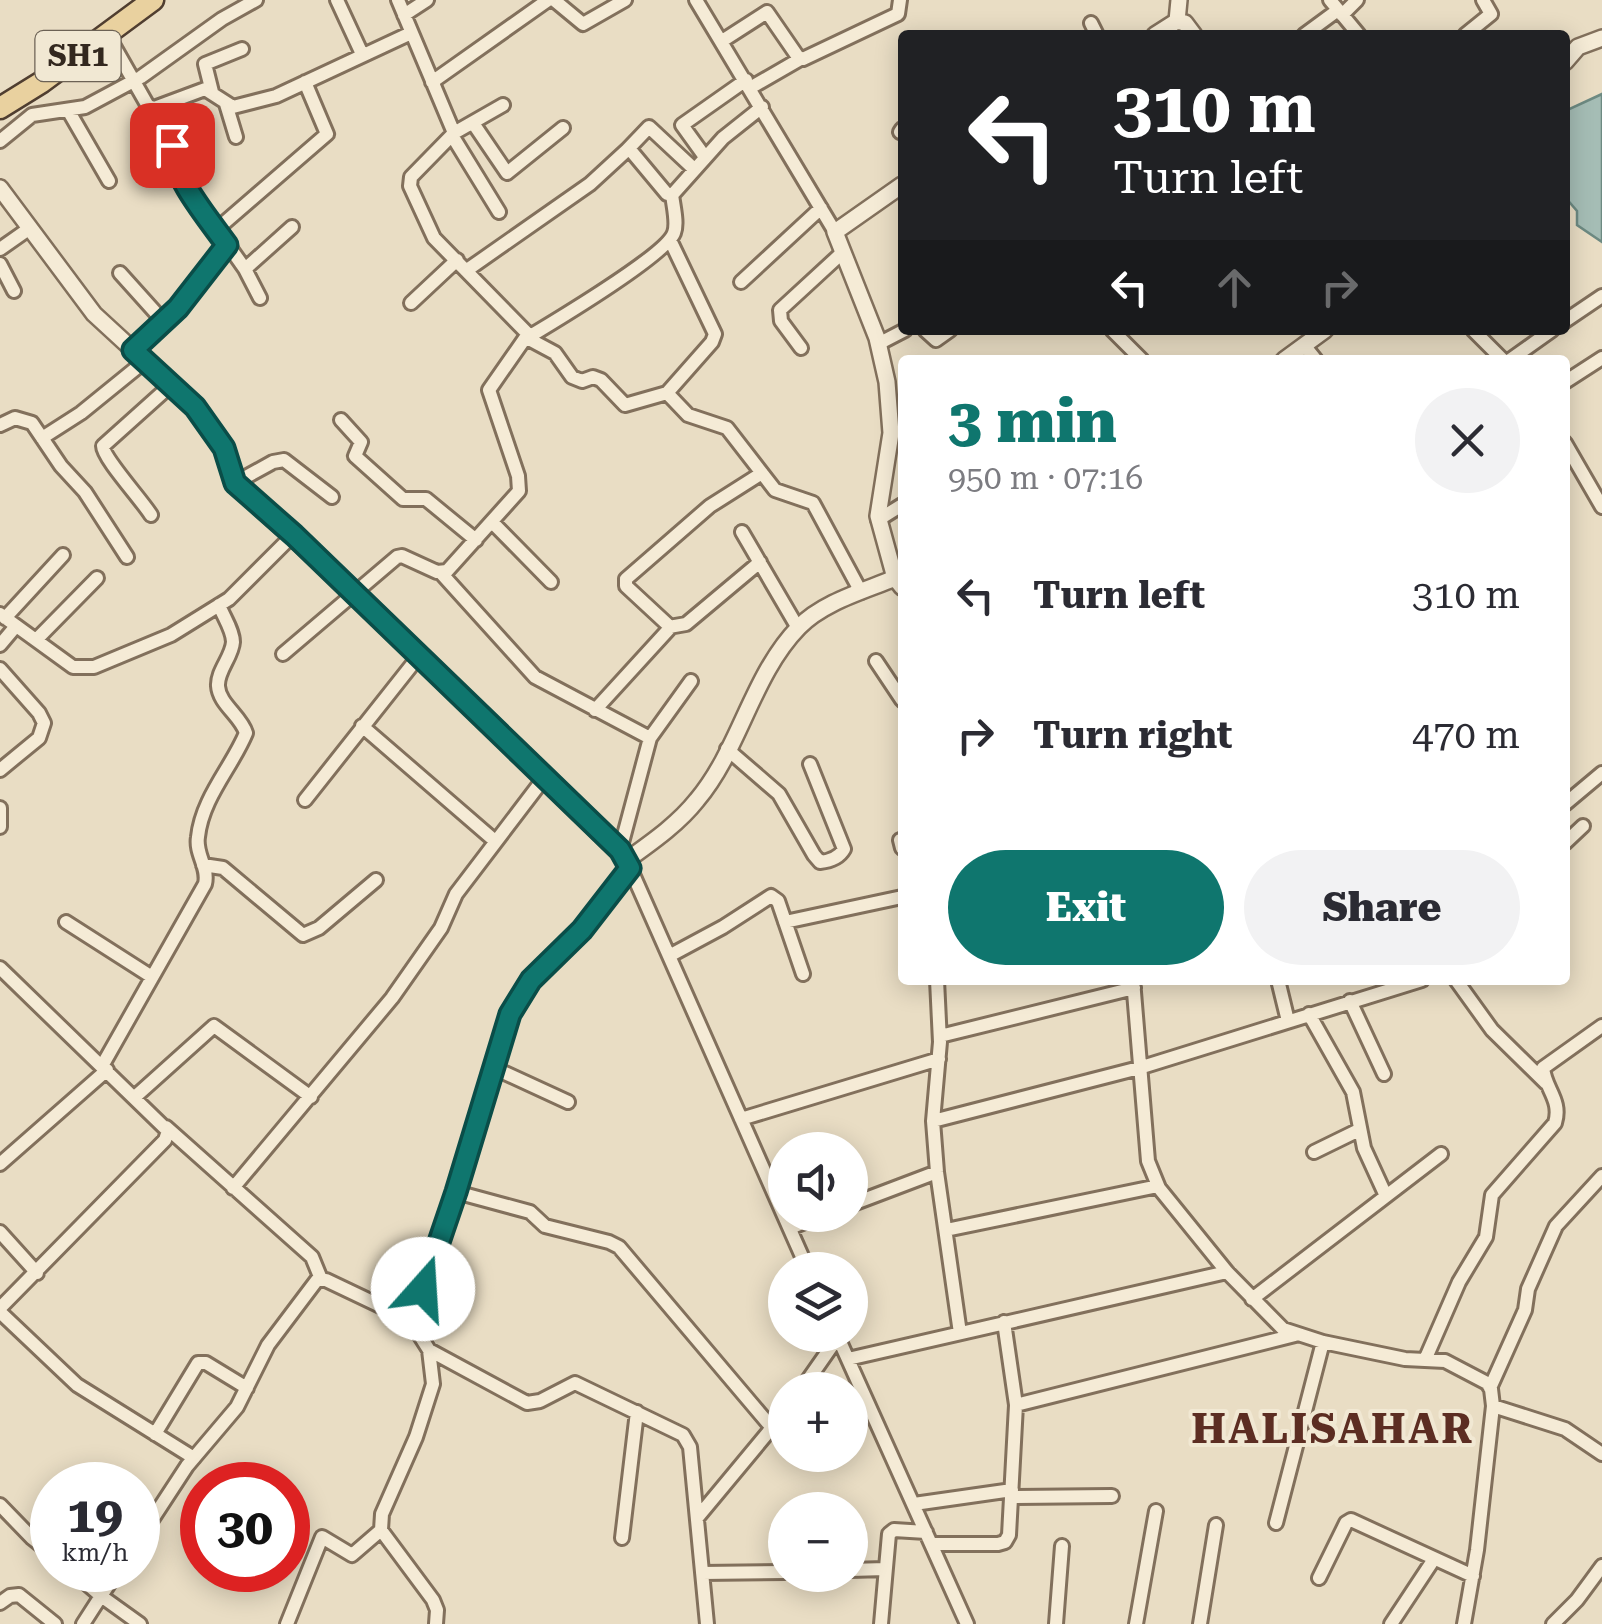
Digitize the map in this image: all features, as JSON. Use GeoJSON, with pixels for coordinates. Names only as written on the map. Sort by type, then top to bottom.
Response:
{"type":"FeatureCollection","features":[{"type":"Feature","properties":{"kind":"main road","name":"SH1"},"geometry":{"type":"LineString","coordinates":[[0,108],[153,0]]}},
{"type":"Feature","properties":{"kind":"street"},"geometry":{"type":"LineString","coordinates":[[0,140],[32,115],[91,105],[148,74],[256,0]]}},
{"type":"Feature","properties":{"kind":"street"},"geometry":{"type":"LineString","coordinates":[[337,0],[362,54]]}},
{"type":"Feature","properties":{"kind":"street"},"geometry":{"type":"LineString","coordinates":[[398,0],[453,135],[499,212]]}},
{"type":"Feature","properties":{"kind":"street"},"geometry":{"type":"LineString","coordinates":[[404,15],[428,0]]}},
{"type":"Feature","properties":{"kind":"street"},"geometry":{"type":"LineString","coordinates":[[432,82],[554,0],[579,22],[587,24],[625,0]]}},
{"type":"Feature","properties":{"kind":"street"},"geometry":{"type":"LineString","coordinates":[[696,0],[835,232],[878,344],[887,382],[890,434],[878,520],[898,579]]}},
{"type":"Feature","properties":{"kind":"street"},"geometry":{"type":"LineString","coordinates":[[706,157],[682,125],[748,84],[898,14],[900,0]]}},
{"type":"Feature","properties":{"kind":"street"},"geometry":{"type":"LineString","coordinates":[[1163,30],[1177,21],[1180,0]]}},
{"type":"Feature","properties":{"kind":"street"},"geometry":{"type":"LineString","coordinates":[[1310,30],[1336,8],[1357,0]]}},
{"type":"Feature","properties":{"kind":"street"},"geometry":{"type":"LineString","coordinates":[[1470,30],[1490,14],[1483,0]]}},
{"type":"Feature","properties":{"kind":"street"},"geometry":{"type":"LineString","coordinates":[[1336,8],[1355,30]]}},
{"type":"Feature","properties":{"kind":"street"},"geometry":{"type":"LineString","coordinates":[[722,41],[767,12],[802,58]]}},
{"type":"Feature","properties":{"kind":"street"},"geometry":{"type":"LineString","coordinates":[[1177,21],[1190,30]]}},
{"type":"Feature","properties":{"kind":"street"},"geometry":{"type":"LineString","coordinates":[[107,34],[148,106],[154,108],[205,89],[233,107],[276,96],[410,34]]}},
{"type":"Feature","properties":{"kind":"street"},"geometry":{"type":"LineString","coordinates":[[1570,57],[1578,48],[1602,38]]}},
{"type":"Feature","properties":{"kind":"street"},"geometry":{"type":"LineString","coordinates":[[212,92],[205,64],[242,49]]}},
{"type":"Feature","properties":{"kind":"street"},"geometry":{"type":"LineString","coordinates":[[216,230],[327,134],[305,82]]}},
{"type":"Feature","properties":{"kind":"street"},"geometry":{"type":"LineString","coordinates":[[226,104],[236,138]]}},
{"type":"Feature","properties":{"kind":"street"},"geometry":{"type":"LineString","coordinates":[[162,105],[174,128],[172,154],[197,203],[246,268],[260,298]]}},
{"type":"Feature","properties":{"kind":"street"},"geometry":{"type":"LineString","coordinates":[[504,105],[453,135],[410,182],[434,238],[526,330],[527,338]]}},
{"type":"Feature","properties":{"kind":"street"},"geometry":{"type":"LineString","coordinates":[[440,573],[447,571],[517,496],[520,484],[490,390],[527,338],[608,288],[670,240],[675,228],[672,194],[723,138],[762,107]]}},
{"type":"Feature","properties":{"kind":"street"},"geometry":{"type":"LineString","coordinates":[[68,110],[109,181]]}},
{"type":"Feature","properties":{"kind":"street"},"geometry":{"type":"LineString","coordinates":[[473,123],[507,172],[563,128]]}},
{"type":"Feature","properties":{"kind":"street"},"geometry":{"type":"LineString","coordinates":[[411,304],[462,265],[596,180],[649,126],[694,170]]}},
{"type":"Feature","properties":{"kind":"street"},"geometry":{"type":"LineString","coordinates":[[627,150],[667,194],[672,194]]}},
{"type":"Feature","properties":{"kind":"street"},"geometry":{"type":"LineString","coordinates":[[0,188],[94,314],[195,407],[224,448],[235,483],[420,656],[626,859],[768,1179]]}},
{"type":"Feature","properties":{"kind":"street"},"geometry":{"type":"LineString","coordinates":[[835,232],[898,189]]}},
{"type":"Feature","properties":{"kind":"street"},"geometry":{"type":"LineString","coordinates":[[741,282],[820,208]]}},
{"type":"Feature","properties":{"kind":"street"},"geometry":{"type":"LineString","coordinates":[[0,248],[30,228]]}},
{"type":"Feature","properties":{"kind":"street"},"geometry":{"type":"LineString","coordinates":[[246,268],[292,228]]}},
{"type":"Feature","properties":{"kind":"street"},"geometry":{"type":"LineString","coordinates":[[527,338],[554,353],[572,377],[582,382],[593,377],[601,380],[625,405],[668,392],[715,334],[670,240]]}},
{"type":"Feature","properties":{"kind":"street"},"geometry":{"type":"LineString","coordinates":[[42,438],[81,413],[139,355],[227,245]]}},
{"type":"Feature","properties":{"kind":"street"},"geometry":{"type":"LineString","coordinates":[[801,348],[780,321],[780,310],[843,252]]}},
{"type":"Feature","properties":{"kind":"street"},"geometry":{"type":"LineString","coordinates":[[0,264],[14,291]]}},
{"type":"Feature","properties":{"kind":"street"},"geometry":{"type":"LineString","coordinates":[[120,272],[164,322]]}},
{"type":"Feature","properties":{"kind":"street"},"geometry":{"type":"LineString","coordinates":[[1570,318],[1602,296]]}},
{"type":"Feature","properties":{"kind":"street"},"geometry":{"type":"LineString","coordinates":[[878,344],[898,334]]}},
{"type":"Feature","properties":{"kind":"street"},"geometry":{"type":"LineString","coordinates":[[1117,335],[1137,355]]}},
{"type":"Feature","properties":{"kind":"street"},"geometry":{"type":"LineString","coordinates":[[1291,355],[1318,335]]}},
{"type":"Feature","properties":{"kind":"street"},"geometry":{"type":"LineString","coordinates":[[1478,335],[1500,355]]}},
{"type":"Feature","properties":{"kind":"street"},"geometry":{"type":"LineString","coordinates":[[1514,355],[1544,335]]}},
{"type":"Feature","properties":{"kind":"street"},"geometry":{"type":"LineString","coordinates":[[1304,345],[1312,355]]}},
{"type":"Feature","properties":{"kind":"street"},"geometry":{"type":"LineString","coordinates":[[1570,379],[1602,358]]}},
{"type":"Feature","properties":{"kind":"street"},"geometry":{"type":"LineString","coordinates":[[151,515],[104,456],[102,446],[171,385]]}},
{"type":"Feature","properties":{"kind":"street"},"geometry":{"type":"LineString","coordinates":[[668,392],[688,415],[728,428],[775,490],[813,503],[861,592]]}},
{"type":"Feature","properties":{"kind":"street"},"geometry":{"type":"LineString","coordinates":[[0,425],[23,418],[32,423],[61,466],[85,492],[127,557]]}},
{"type":"Feature","properties":{"kind":"street"},"geometry":{"type":"LineString","coordinates":[[341,420],[360,442],[354,456],[375,475],[403,499],[426,499],[476,540]]}},
{"type":"Feature","properties":{"kind":"street"},"geometry":{"type":"LineString","coordinates":[[1570,450],[1598,488],[1602,507]]}},
{"type":"Feature","properties":{"kind":"street"},"geometry":{"type":"LineString","coordinates":[[235,483],[284,460],[332,497]]}},
{"type":"Feature","properties":{"kind":"street"},"geometry":{"type":"LineString","coordinates":[[760,562],[686,624],[669,626],[626,586],[626,579],[710,506],[762,473]]}},
{"type":"Feature","properties":{"kind":"street"},"geometry":{"type":"LineString","coordinates":[[878,520],[898,508]]}},
{"type":"Feature","properties":{"kind":"street"},"geometry":{"type":"LineString","coordinates":[[492,522],[551,582]]}},
{"type":"Feature","properties":{"kind":"street"},"geometry":{"type":"LineString","coordinates":[[742,532],[798,628]]}},
{"type":"Feature","properties":{"kind":"street"},"geometry":{"type":"LineString","coordinates":[[7,619],[73,666],[94,667],[170,634],[219,605],[241,589],[294,535]]}},
{"type":"Feature","properties":{"kind":"street"},"geometry":{"type":"LineString","coordinates":[[0,645],[7,619],[62,555]]}},
{"type":"Feature","properties":{"kind":"street"},"geometry":{"type":"LineString","coordinates":[[283,654],[399,556],[440,573],[535,677],[650,738]]}},
{"type":"Feature","properties":{"kind":"street"},"geometry":{"type":"LineString","coordinates":[[36,640],[97,578]]}},
{"type":"Feature","properties":{"kind":"street"},"geometry":{"type":"LineString","coordinates":[[626,859],[662,834],[698,799],[780,652],[798,628],[832,605],[898,582]]}},
{"type":"Feature","properties":{"kind":"street"},"geometry":{"type":"LineString","coordinates":[[0,1164],[104,1068],[205,884],[197,844],[200,823],[246,733],[218,691],[233,645],[219,605]]}},
{"type":"Feature","properties":{"kind":"street"},"geometry":{"type":"LineString","coordinates":[[595,710],[669,626]]}},
{"type":"Feature","properties":{"kind":"street"},"geometry":{"type":"LineString","coordinates":[[306,800],[420,656]]}},
{"type":"Feature","properties":{"kind":"street"},"geometry":{"type":"LineString","coordinates":[[876,661],[898,694]]}},
{"type":"Feature","properties":{"kind":"street"},"geometry":{"type":"LineString","coordinates":[[0,670],[39,713],[44,730],[0,770]]}},
{"type":"Feature","properties":{"kind":"street"},"geometry":{"type":"LineString","coordinates":[[410,1320],[456,1192],[510,1014],[523,990],[582,930],[626,859],[650,738],[691,681]]}},
{"type":"Feature","properties":{"kind":"street"},"geometry":{"type":"LineString","coordinates":[[362,726],[495,841]]}},
{"type":"Feature","properties":{"kind":"street"},"geometry":{"type":"LineString","coordinates":[[727,749],[779,794],[820,862],[840,855],[844,849],[810,764]]}},
{"type":"Feature","properties":{"kind":"street"},"geometry":{"type":"LineString","coordinates":[[1570,800],[1602,773]]}},
{"type":"Feature","properties":{"kind":"street"},"geometry":{"type":"LineString","coordinates":[[233,1188],[392,998],[441,928],[455,896],[545,777]]}},
{"type":"Feature","properties":{"kind":"street"},"geometry":{"type":"LineString","coordinates":[[0,808],[0,827]]}},
{"type":"Feature","properties":{"kind":"street"},"geometry":{"type":"LineString","coordinates":[[1570,838],[1583,826]]}},
{"type":"Feature","properties":{"kind":"street"},"geometry":{"type":"LineString","coordinates":[[203,865],[222,868],[303,935],[319,928],[376,880]]}},
{"type":"Feature","properties":{"kind":"street"},"geometry":{"type":"LineString","coordinates":[[669,956],[723,928],[771,896],[778,900],[802,974]]}},
{"type":"Feature","properties":{"kind":"street"},"geometry":{"type":"LineString","coordinates":[[785,922],[898,898]]}},
{"type":"Feature","properties":{"kind":"street"},"geometry":{"type":"LineString","coordinates":[[66,922],[152,977]]}},
{"type":"Feature","properties":{"kind":"street"},"geometry":{"type":"LineString","coordinates":[[0,968],[166,1127],[312,1257],[321,1279],[410,1320],[429,1350],[433,1384],[416,1437],[382,1514],[380,1530],[352,1555],[322,1537],[287,1624]]}},
{"type":"Feature","properties":{"kind":"street"},"geometry":{"type":"LineString","coordinates":[[937,985],[940,1036],[933,1121],[960,1332]]}},
{"type":"Feature","properties":{"kind":"street"},"geometry":{"type":"LineString","coordinates":[[940,1036],[1129,985]]}},
{"type":"Feature","properties":{"kind":"street"},"geometry":{"type":"LineString","coordinates":[[1133,985],[1144,1146],[1158,1186],[1227,1272],[1276,1324],[1296,1335],[1405,1359],[1444,1361],[1481,1378],[1490,1388],[1493,1406],[1464,1624]]}},
{"type":"Feature","properties":{"kind":"street"},"geometry":{"type":"LineString","coordinates":[[1279,985],[1288,1021]]}},
{"type":"Feature","properties":{"kind":"street"},"geometry":{"type":"LineString","coordinates":[[933,1121],[1138,1068],[1405,985]]}},
{"type":"Feature","properties":{"kind":"street"},"geometry":{"type":"LineString","coordinates":[[1460,985],[1511,1051],[1548,1085]]}},
{"type":"Feature","properties":{"kind":"street"},"geometry":{"type":"LineString","coordinates":[[1350,1001],[1384,1074]]}},
{"type":"Feature","properties":{"kind":"street"},"geometry":{"type":"LineString","coordinates":[[1309,1014],[1353,1092],[1359,1130],[1386,1196]]}},
{"type":"Feature","properties":{"kind":"street"},"geometry":{"type":"LineString","coordinates":[[136,1096],[214,1026],[312,1097]]}},
{"type":"Feature","properties":{"kind":"street"},"geometry":{"type":"LineString","coordinates":[[1426,1360],[1458,1282],[1486,1238],[1492,1196],[1555,1123],[1557,1100],[1542,1074],[1547,1062],[1598,1034]]}},
{"type":"Feature","properties":{"kind":"street"},"geometry":{"type":"LineString","coordinates":[[741,1119],[938,1059]]}},
{"type":"Feature","properties":{"kind":"street"},"geometry":{"type":"LineString","coordinates":[[492,1067],[568,1102]]}},
{"type":"Feature","properties":{"kind":"street"},"geometry":{"type":"LineString","coordinates":[[166,1127],[165,1140],[0,1310],[76,1385],[194,1458]]}},
{"type":"Feature","properties":{"kind":"street"},"geometry":{"type":"LineString","coordinates":[[1314,1152],[1359,1130]]}},
{"type":"Feature","properties":{"kind":"street"},"geometry":{"type":"LineString","coordinates":[[1252,1299],[1441,1154]]}},
{"type":"Feature","properties":{"kind":"street"},"geometry":{"type":"LineString","coordinates":[[868,1198],[937,1172]]}},
{"type":"Feature","properties":{"kind":"street"},"geometry":{"type":"LineString","coordinates":[[1490,1388],[1526,1310],[1528,1289],[1556,1226],[1602,1176]]}},
{"type":"Feature","properties":{"kind":"street"},"geometry":{"type":"LineString","coordinates":[[946,1230],[1158,1186]]}},
{"type":"Feature","properties":{"kind":"street"},"geometry":{"type":"LineString","coordinates":[[1590,1188],[1602,1197]]}},
{"type":"Feature","properties":{"kind":"street"},"geometry":{"type":"LineString","coordinates":[[456,1192],[530,1212],[545,1226],[619,1247],[768,1423]]}},
{"type":"Feature","properties":{"kind":"street"},"geometry":{"type":"LineString","coordinates":[[0,1232],[37,1274]]}},
{"type":"Feature","properties":{"kind":"street"},"geometry":{"type":"LineString","coordinates":[[848,1358],[1227,1272]]}},
{"type":"Feature","properties":{"kind":"street"},"geometry":{"type":"LineString","coordinates":[[160,1508],[194,1458],[237,1407],[268,1345],[321,1279]]}},
{"type":"Feature","properties":{"kind":"street"},"geometry":{"type":"LineString","coordinates":[[881,1624],[890,1531],[929,1538],[1005,1542],[1010,1535],[1016,1406],[1004,1322]]}},
{"type":"Feature","properties":{"kind":"street"},"geometry":{"type":"LineString","coordinates":[[1016,1406],[1296,1335]]}},
{"type":"Feature","properties":{"kind":"street"},"geometry":{"type":"LineString","coordinates":[[1276,1524],[1323,1342]]}},
{"type":"Feature","properties":{"kind":"street"},"geometry":{"type":"LineString","coordinates":[[429,1350],[527,1402],[540,1401],[575,1384],[678,1432],[688,1441],[707,1624]]}},
{"type":"Feature","properties":{"kind":"street"},"geometry":{"type":"LineString","coordinates":[[845,1352],[967,1624]]}},
{"type":"Feature","properties":{"kind":"street"},"geometry":{"type":"LineString","coordinates":[[155,1434],[198,1364],[206,1363],[247,1388]]}},
{"type":"Feature","properties":{"kind":"street"},"geometry":{"type":"LineString","coordinates":[[1493,1406],[1565,1429],[1602,1454]]}},
{"type":"Feature","properties":{"kind":"street"},"geometry":{"type":"LineString","coordinates":[[622,1538],[637,1412]]}},
{"type":"Feature","properties":{"kind":"street"},"geometry":{"type":"LineString","coordinates":[[697,1518],[768,1435]]}},
{"type":"Feature","properties":{"kind":"street"},"geometry":{"type":"LineString","coordinates":[[914,1504],[1012,1493],[1112,1496]]}},
{"type":"Feature","properties":{"kind":"street"},"geometry":{"type":"LineString","coordinates":[[0,1505],[30,1536]]}},
{"type":"Feature","properties":{"kind":"street"},"geometry":{"type":"LineString","coordinates":[[1136,1624],[1156,1511]]}},
{"type":"Feature","properties":{"kind":"street"},"geometry":{"type":"LineString","coordinates":[[1320,1578],[1351,1520],[1473,1576]]}},
{"type":"Feature","properties":{"kind":"street"},"geometry":{"type":"LineString","coordinates":[[1200,1624],[1216,1525]]}},
{"type":"Feature","properties":{"kind":"street"},"geometry":{"type":"LineString","coordinates":[[380,1530],[433,1600],[436,1624]]}},
{"type":"Feature","properties":{"kind":"street"},"geometry":{"type":"LineString","coordinates":[[1056,1624],[1062,1546]]}},
{"type":"Feature","properties":{"kind":"street"},"geometry":{"type":"LineString","coordinates":[[1391,1624],[1434,1559]]}},
{"type":"Feature","properties":{"kind":"street"},"geometry":{"type":"LineString","coordinates":[[1554,1624],[1602,1566]]}},
{"type":"Feature","properties":{"kind":"street"},"geometry":{"type":"LineString","coordinates":[[868,1569],[885,1569]]}},
{"type":"Feature","properties":{"kind":"street"},"geometry":{"type":"LineString","coordinates":[[702,1574],[768,1572]]}},
{"type":"Feature","properties":{"kind":"street"},"geometry":{"type":"LineString","coordinates":[[96,1592],[140,1624]]}},
{"type":"Feature","properties":{"kind":"street"},"geometry":{"type":"LineString","coordinates":[[83,1624],[104,1592]]}},
{"type":"Feature","properties":{"kind":"street"},"geometry":{"type":"LineString","coordinates":[[0,1604],[19,1595],[55,1624]]}},
{"type":"Feature","properties":{"kind":"water"},"geometry":{"type":"Polygon","coordinates":[[[1602,94],[1602,242],[1577,225],[1577,211],[1570,203],[1570,109],[1602,94]]]}},
{"type":"Feature","properties":{"kind":"district","name":"HALISAHAR"},"geometry":{"type":"Point","coordinates":[1333,1428]}},
{"type":"Feature","properties":{"kind":"route"},"geometry":{"type":"LineString","coordinates":[[172,145],[172,154],[192,194],[227,245],[178,308],[133,350],[195,407],[224,448],[235,483],[245,494],[294,535],[620,850],[630,868],[582,930],[531,980],[510,1014],[423,1289]]}}]}
